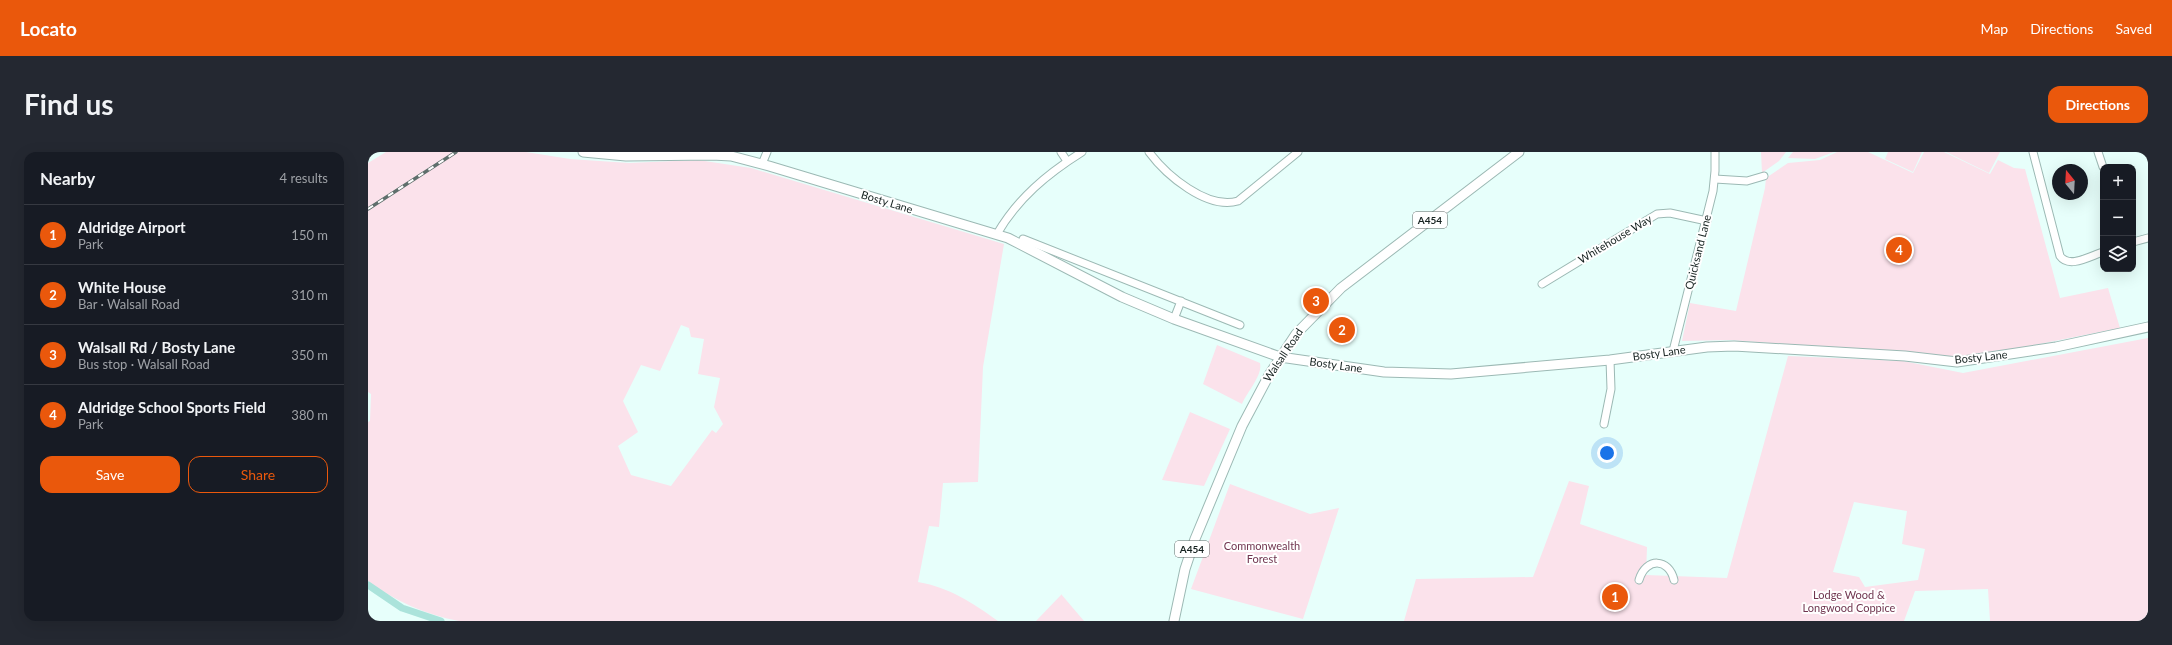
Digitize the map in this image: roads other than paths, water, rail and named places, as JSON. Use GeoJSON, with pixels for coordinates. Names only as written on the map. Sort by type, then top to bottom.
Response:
{"type":"FeatureCollection","features":[{"type":"Feature","properties":{"kind":"main road","name":"Bosty Lane"},"geometry":{"type":"LineString","coordinates":[[583,152],[626,156],[698,153],[731,156],[762,164],[1008,238],[1122,297],[1280,357],[1384,372],[1451,374],[1610,360],[1673,351],[1734,346],[1906,356],[1957,362],[2056,347],[2148,327]]}},
{"type":"Feature","properties":{"kind":"main road","name":"Walsall Road"},"geometry":{"type":"LineString","coordinates":[[1174,621],[1185,569],[1195,539],[1242,426],[1256,398],[1280,357],[1301,328],[1341,288],[1519,152]]}},
{"type":"Feature","properties":{"kind":"street"},"geometry":{"type":"LineString","coordinates":[[762,164],[767,152]]}},
{"type":"Feature","properties":{"kind":"street"},"geometry":{"type":"LineString","coordinates":[[1061,152],[1067,162]]}},
{"type":"Feature","properties":{"kind":"street"},"geometry":{"type":"LineString","coordinates":[[997,234],[1010,213],[1021,200],[1041,181],[1082,152]]}},
{"type":"Feature","properties":{"kind":"street"},"geometry":{"type":"LineString","coordinates":[[1149,152],[1166,173],[1182,185],[1224,203],[1238,201],[1298,152]]}},
{"type":"Feature","properties":{"kind":"street","name":"Quicksand Lane"},"geometry":{"type":"LineString","coordinates":[[1673,351],[1706,221],[1715,179],[1715,152]]}},
{"type":"Feature","properties":{"kind":"street"},"geometry":{"type":"LineString","coordinates":[[2033,152],[2062,260],[2072,262],[2100,253]]}},
{"type":"Feature","properties":{"kind":"street"},"geometry":{"type":"LineString","coordinates":[[2098,152],[2102,164]]}},
{"type":"Feature","properties":{"kind":"street"},"geometry":{"type":"LineString","coordinates":[[1715,179],[1747,181],[1764,176]]}},
{"type":"Feature","properties":{"kind":"street","name":"Whitehouse Way"},"geometry":{"type":"LineString","coordinates":[[1542,284],[1657,214],[1670,213],[1706,221]]}},
{"type":"Feature","properties":{"kind":"street"},"geometry":{"type":"LineString","coordinates":[[2136,241],[2148,238]]}},
{"type":"Feature","properties":{"kind":"street"},"geometry":{"type":"LineString","coordinates":[[1023,239],[1181,301],[1226,323],[1240,325]]}},
{"type":"Feature","properties":{"kind":"street"},"geometry":{"type":"LineString","coordinates":[[1551,278],[1553,286]]}},
{"type":"Feature","properties":{"kind":"street"},"geometry":{"type":"LineString","coordinates":[[1174,318],[1181,301]]}},
{"type":"Feature","properties":{"kind":"street"},"geometry":{"type":"LineString","coordinates":[[1604,424],[1611,389],[1610,360]]}},
{"type":"Feature","properties":{"kind":"street"},"geometry":{"type":"LineString","coordinates":[[1639,580],[1646,566],[1653,563],[1665,565],[1672,571],[1674,580]]}},
{"type":"Feature","properties":{"kind":"waterway"},"geometry":{"type":"LineString","coordinates":[[368,585],[402,608],[441,621]]}},
{"type":"Feature","properties":{"kind":"railway"},"geometry":{"type":"LineString","coordinates":[[368,209],[456,152]]}},
{"type":"Feature","properties":{"kind":"place","name":"Aldridge School Sports Field"},"geometry":{"type":"Point","coordinates":[1899,250]}},
{"type":"Feature","properties":{"kind":"place","name":"Walsall Rd / Bosty Lane"},"geometry":{"type":"Point","coordinates":[1316,301]}},
{"type":"Feature","properties":{"kind":"place","name":"White House"},"geometry":{"type":"Point","coordinates":[1342,330]}},
{"type":"Feature","properties":{"kind":"place","name":"Aldridge Airport"},"geometry":{"type":"Point","coordinates":[1615,597]}},
{"type":"Feature","properties":{"kind":"park label","name":"Commonwealth Forest"},"geometry":{"type":"Point","coordinates":[1262,552]}},
{"type":"Feature","properties":{"kind":"park label","name":"Lodge Wood & Longwood Coppice"},"geometry":{"type":"Point","coordinates":[1849,601]}}]}
